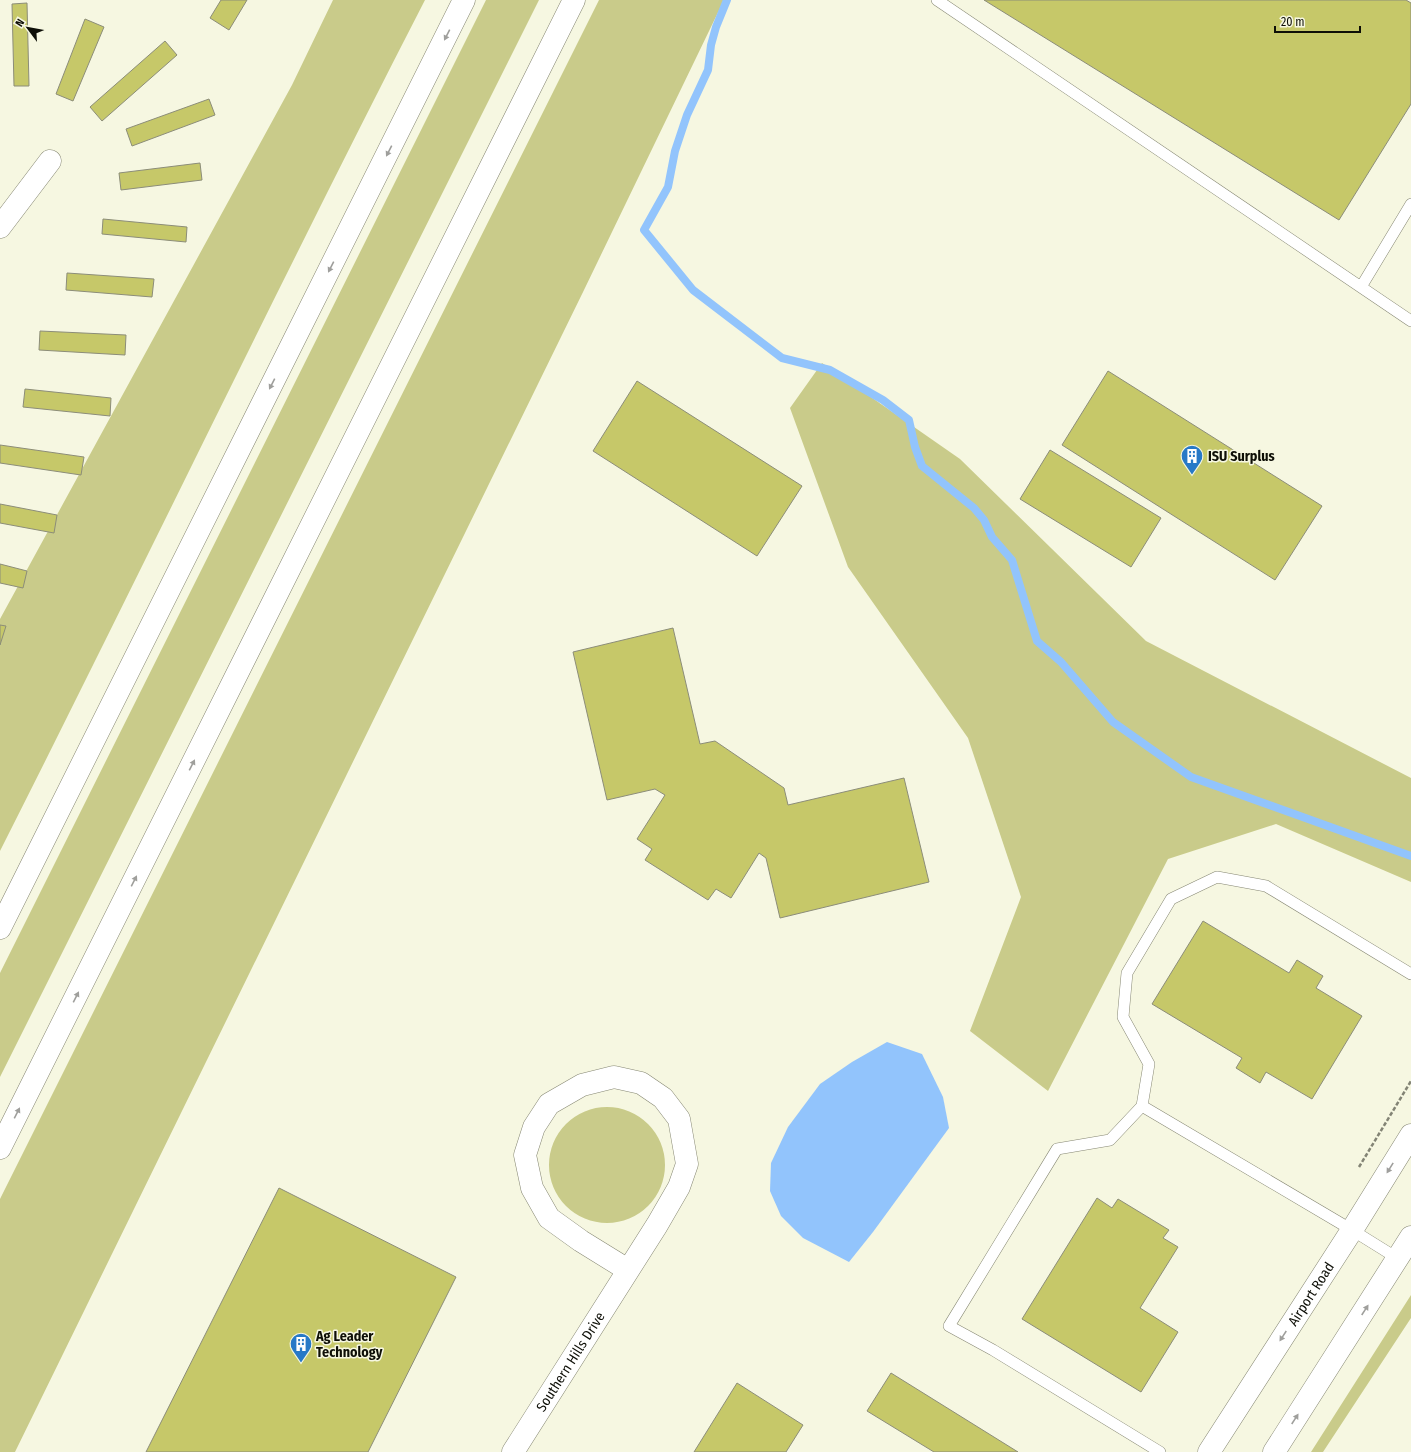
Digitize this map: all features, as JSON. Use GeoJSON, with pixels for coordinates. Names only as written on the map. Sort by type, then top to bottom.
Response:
{"type":"FeatureCollection","features":[{"type":"Feature","properties":{"kind":"main road"},"geometry":{"type":"LineString","coordinates":[[0,928],[464,0]]}},
{"type":"Feature","properties":{"kind":"main road"},"geometry":{"type":"LineString","coordinates":[[0,1148],[574,0]]}},
{"type":"Feature","properties":{"kind":"main road"},"geometry":{"type":"LineString","coordinates":[[0,227],[50,161]]}},
{"type":"Feature","properties":{"kind":"main road","name":"Southern Hills Drive"},"geometry":{"type":"LineString","coordinates":[[513,1452],[657,1225],[679,1187],[687,1164],[679,1119],[663,1098],[641,1083],[614,1077],[582,1085],[549,1104],[534,1127],[525,1155],[532,1188],[549,1218],[581,1241],[628,1270]]}},
{"type":"Feature","properties":{"kind":"main road","name":"Airport Road"},"geometry":{"type":"LineString","coordinates":[[1209,1452],[1352,1230],[1411,1135]]}},
{"type":"Feature","properties":{"kind":"main road"},"geometry":{"type":"LineString","coordinates":[[1274,1452],[1411,1237]]}},
{"type":"Feature","properties":{"kind":"lane"},"geometry":{"type":"LineString","coordinates":[[937,0],[1411,321]]}},
{"type":"Feature","properties":{"kind":"lane"},"geometry":{"type":"LineString","coordinates":[[1361,287],[1411,204]]}},
{"type":"Feature","properties":{"kind":"lane"},"geometry":{"type":"LineString","coordinates":[[1160,1452],[992,1350],[949,1326],[1057,1149],[1110,1140],[1142,1106],[1149,1064],[1124,1017],[1127,973],[1172,900],[1217,877],[1266,886],[1411,974]]}},
{"type":"Feature","properties":{"kind":"lane"},"geometry":{"type":"LineString","coordinates":[[1142,1106],[1398,1258]]}},
{"type":"Feature","properties":{"kind":"green space"},"geometry":{"type":"Polygon","coordinates":[[[333,0],[425,0],[0,851],[0,619],[292,85],[333,0]]]}},
{"type":"Feature","properties":{"kind":"green space"},"geometry":{"type":"Polygon","coordinates":[[[486,0],[539,0],[0,1077],[0,973],[486,0]]]}},
{"type":"Feature","properties":{"kind":"green space"},"geometry":{"type":"Polygon","coordinates":[[[599,0],[724,0],[584,290],[15,1452],[0,1452],[0,1199],[599,0]]]}},
{"type":"Feature","properties":{"kind":"green space"},"geometry":{"type":"Polygon","coordinates":[[[822,363],[960,459],[1146,641],[1411,778],[1411,882],[1276,824],[1168,859],[1048,1091],[970,1031],[1021,897],[968,738],[848,567],[790,408],[822,363]]]}},
{"type":"Feature","properties":{"kind":"green space"},"geometry":{"type":"Polygon","coordinates":[[[607,1107],[618,1108],[629,1112],[648,1124],[660,1143],[664,1154],[664,1176],[660,1187],[648,1206],[629,1218],[618,1222],[607,1223],[596,1222],[585,1218],[566,1206],[554,1187],[550,1176],[549,1165],[550,1154],[554,1143],[566,1124],[585,1112],[596,1108],[607,1107]]]}},
{"type":"Feature","properties":{"kind":"green space"},"geometry":{"type":"Polygon","coordinates":[[[1411,1295],[1411,1318],[1323,1452],[1311,1452],[1411,1295]]]}},
{"type":"Feature","properties":{"kind":"water"},"geometry":{"type":"Polygon","coordinates":[[[887,1042],[922,1054],[943,1097],[949,1128],[873,1232],[849,1262],[803,1238],[781,1216],[770,1191],[771,1163],[788,1127],[820,1084],[852,1062],[887,1042]]]}},
{"type":"Feature","properties":{"kind":"building"},"geometry":{"type":"Polygon","coordinates":[[[221,0],[247,0],[229,30],[210,18],[221,0]]]}},
{"type":"Feature","properties":{"kind":"building"},"geometry":{"type":"Polygon","coordinates":[[[984,0],[1406,0],[1411,3],[1411,104],[1339,220],[984,0]]]}},
{"type":"Feature","properties":{"kind":"building"},"geometry":{"type":"Polygon","coordinates":[[[27,3],[29,86],[14,86],[12,4],[27,3]]]}},
{"type":"Feature","properties":{"kind":"building"},"geometry":{"type":"Polygon","coordinates":[[[85,19],[104,27],[73,101],[56,94],[85,19]]]}},
{"type":"Feature","properties":{"kind":"building"},"geometry":{"type":"Polygon","coordinates":[[[165,41],[177,55],[102,121],[90,107],[165,41]]]}},
{"type":"Feature","properties":{"kind":"building"},"geometry":{"type":"Polygon","coordinates":[[[209,99],[215,115],[132,146],[126,129],[209,99]]]}},
{"type":"Feature","properties":{"kind":"building"},"geometry":{"type":"Polygon","coordinates":[[[200,163],[202,180],[121,190],[119,173],[200,163]]]}},
{"type":"Feature","properties":{"kind":"building"},"geometry":{"type":"Polygon","coordinates":[[[103,219],[187,227],[186,242],[102,234],[103,219]]]}},
{"type":"Feature","properties":{"kind":"building"},"geometry":{"type":"Polygon","coordinates":[[[67,273],[154,279],[152,297],[66,290],[67,273]]]}},
{"type":"Feature","properties":{"kind":"building"},"geometry":{"type":"Polygon","coordinates":[[[40,331],[126,335],[125,355],[39,350],[40,331]]]}},
{"type":"Feature","properties":{"kind":"building","name":"ISU Surplus"},"geometry":{"type":"Polygon","coordinates":[[[1108,371],[1322,506],[1275,580],[1062,445],[1108,371]]]}},
{"type":"Feature","properties":{"kind":"building"},"geometry":{"type":"Polygon","coordinates":[[[637,381],[802,486],[757,556],[593,451],[637,381]]]}},
{"type":"Feature","properties":{"kind":"building"},"geometry":{"type":"Polygon","coordinates":[[[25,389],[111,398],[110,416],[23,407],[25,389]]]}},
{"type":"Feature","properties":{"kind":"building"},"geometry":{"type":"Polygon","coordinates":[[[0,445],[84,457],[81,475],[0,463],[0,445]]]}},
{"type":"Feature","properties":{"kind":"building"},"geometry":{"type":"Polygon","coordinates":[[[1050,450],[1161,518],[1131,567],[1020,499],[1050,450]]]}},
{"type":"Feature","properties":{"kind":"building"},"geometry":{"type":"Polygon","coordinates":[[[0,504],[57,515],[54,533],[0,523],[0,504]]]}},
{"type":"Feature","properties":{"kind":"building"},"geometry":{"type":"Polygon","coordinates":[[[0,564],[27,571],[23,588],[0,583],[0,564]]]}},
{"type":"Feature","properties":{"kind":"building"},"geometry":{"type":"Polygon","coordinates":[[[0,625],[6,626],[0,645],[0,625]]]}},
{"type":"Feature","properties":{"kind":"building"},"geometry":{"type":"Polygon","coordinates":[[[673,628],[700,744],[715,741],[784,788],[788,805],[904,778],[929,882],[780,918],[766,858],[759,853],[731,898],[716,889],[708,900],[645,860],[652,849],[637,839],[665,795],[655,789],[607,800],[573,652],[673,628]]]}},
{"type":"Feature","properties":{"kind":"building"},"geometry":{"type":"Polygon","coordinates":[[[1203,921],[1289,973],[1297,960],[1323,976],[1316,988],[1362,1016],[1312,1099],[1266,1072],[1260,1083],[1236,1068],[1242,1058],[1152,1004],[1203,921]]]}},
{"type":"Feature","properties":{"kind":"building","name":"Ag Leader Technology"},"geometry":{"type":"Polygon","coordinates":[[[279,1188],[456,1277],[368,1452],[146,1452],[279,1188]]]}},
{"type":"Feature","properties":{"kind":"building"},"geometry":{"type":"Polygon","coordinates":[[[1097,1198],[1112,1208],[1118,1199],[1169,1230],[1163,1238],[1178,1247],[1140,1308],[1178,1332],[1141,1392],[1022,1319],[1097,1198]]]}},
{"type":"Feature","properties":{"kind":"building"},"geometry":{"type":"Polygon","coordinates":[[[891,1373],[1018,1452],[934,1452],[867,1411],[891,1373]]]}},
{"type":"Feature","properties":{"kind":"building"},"geometry":{"type":"Polygon","coordinates":[[[737,1383],[803,1425],[786,1452],[694,1452],[737,1383]]]}},
{"type":"Feature","properties":{"kind":"waterway"},"geometry":{"type":"LineString","coordinates":[[727,0],[716,27],[711,45],[708,70],[687,115],[675,151],[668,187],[644,230],[693,290],[782,358],[830,370],[883,400],[909,420],[915,447],[922,466],[974,508],[984,520],[992,537],[1012,560],[1037,641],[1061,662],[1113,722],[1191,777],[1411,856]]}},
{"type":"Feature","properties":{"kind":"place","name":"ISU Surplus"},"geometry":{"type":"Point","coordinates":[1192,476]}},
{"type":"Feature","properties":{"kind":"place","name":"Ag Leader Technology"},"geometry":{"type":"Point","coordinates":[301,1364]}}]}
